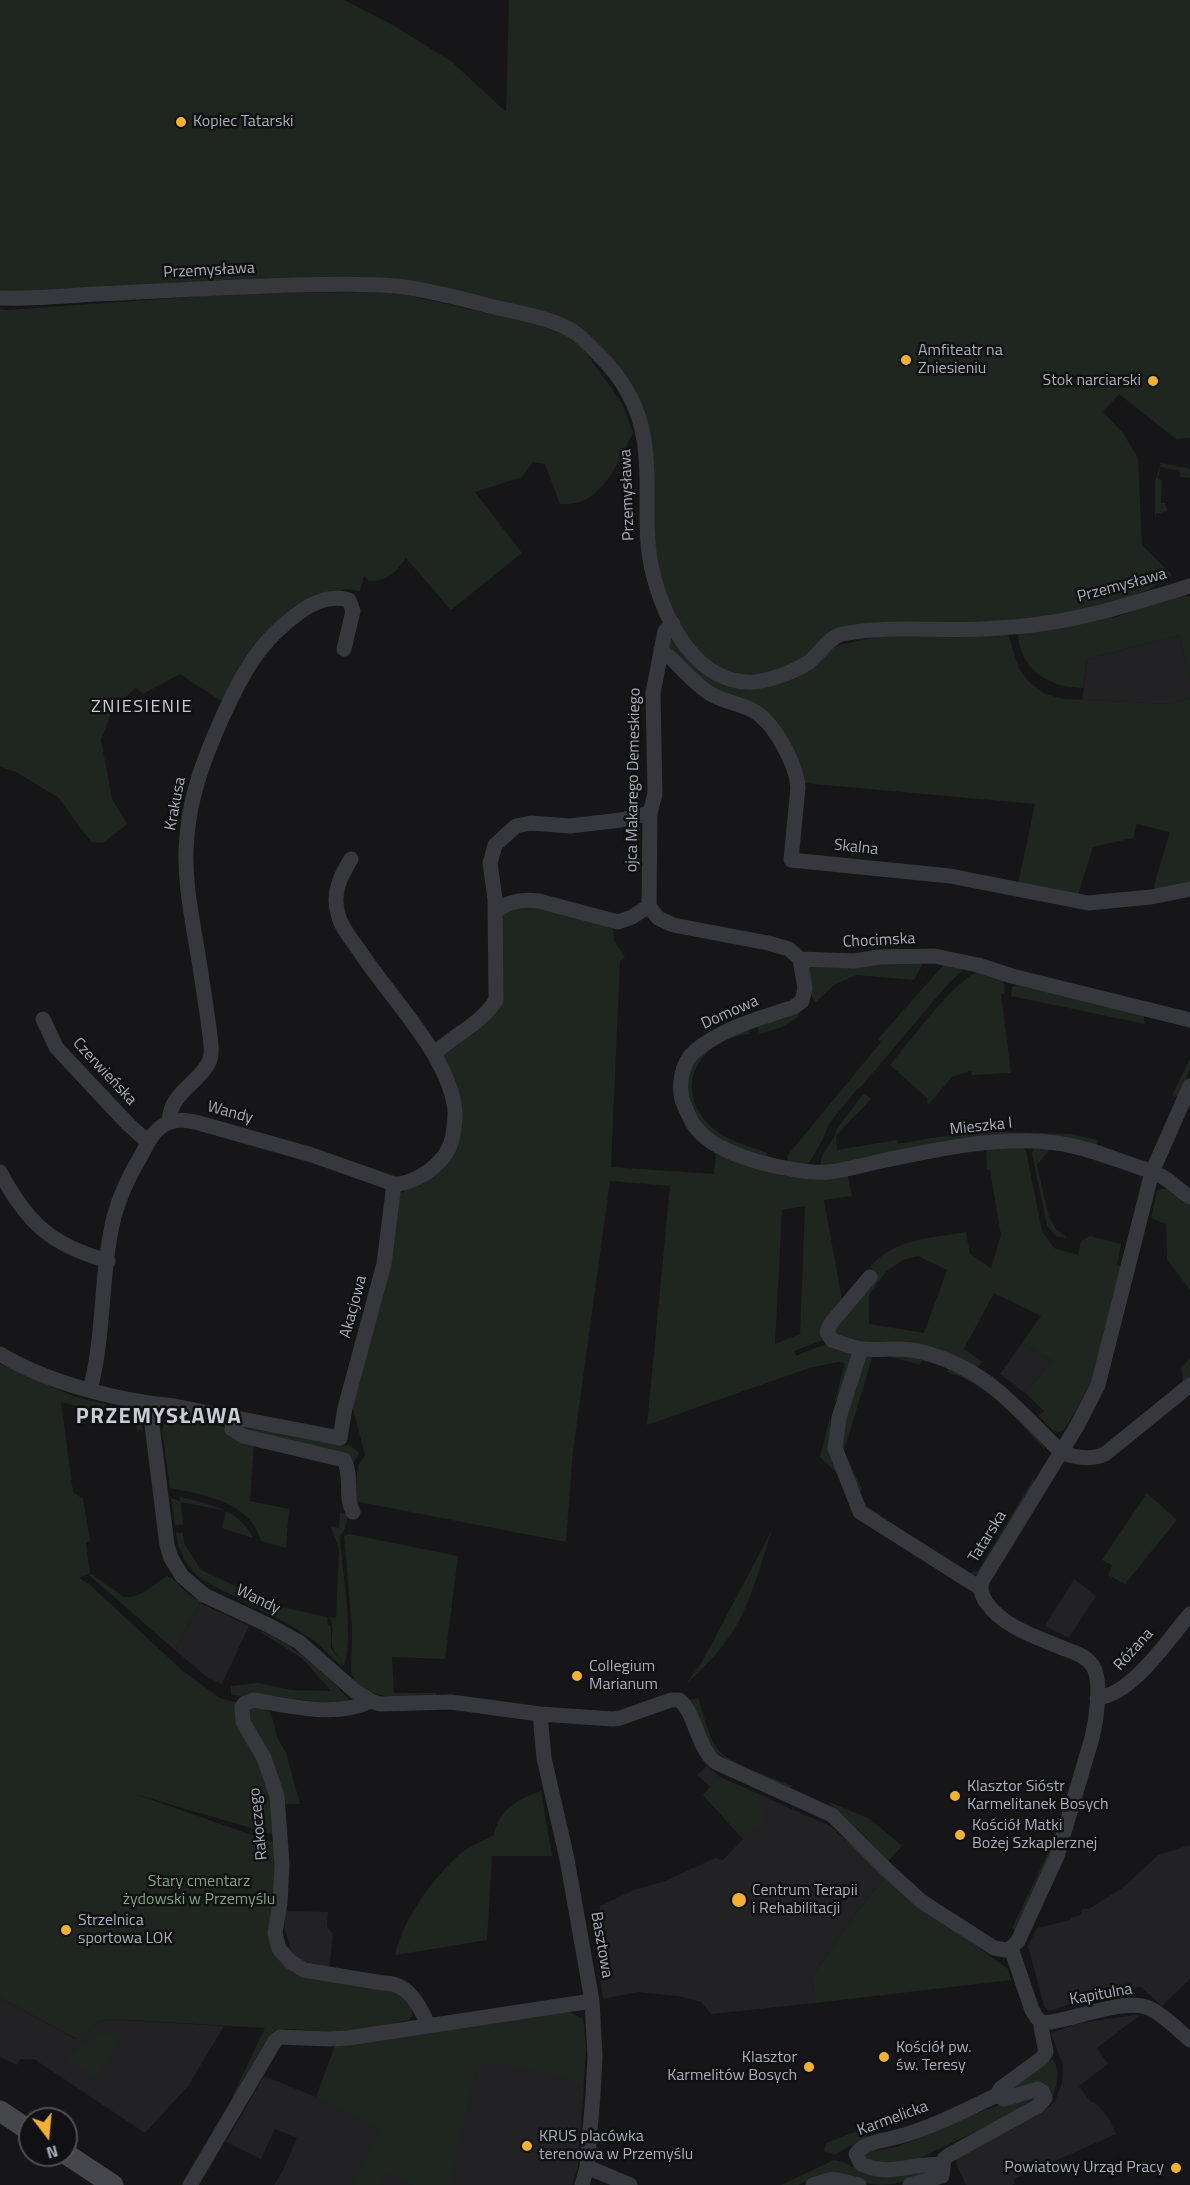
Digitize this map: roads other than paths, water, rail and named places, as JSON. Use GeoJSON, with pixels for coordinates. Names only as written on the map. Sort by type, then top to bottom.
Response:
{"type":"FeatureCollection","features":[{"type":"Feature","properties":{"kind":"street","name":"Przemysława"},"geometry":{"type":"LineString","coordinates":[[0,298],[253,286],[325,284],[394,286],[430,291],[558,324],[577,333],[621,378],[632,399],[644,437],[648,546],[651,566],[657,589],[673,624],[689,652],[703,665],[736,680],[753,682],[792,671],[809,662],[837,635],[885,630],[979,629],[1040,624],[1072,618],[1190,586]]}},
{"type":"Feature","properties":{"kind":"street","name":"Krakusa"},"geometry":{"type":"LineString","coordinates":[[169,1122],[169,1109],[208,1064],[211,1054],[189,903],[186,836],[204,758],[246,669],[268,639],[300,610],[321,601],[340,597],[349,600],[353,611],[344,649]]}},
{"type":"Feature","properties":{"kind":"street","name":"ojca Makarego Demeskiego"},"geometry":{"type":"LineString","coordinates":[[649,906],[650,813],[655,794],[653,693],[665,631],[673,624]]}},
{"type":"Feature","properties":{"kind":"street","name":"Skalna"},"geometry":{"type":"LineString","coordinates":[[661,650],[707,692],[752,709],[771,725],[794,766],[797,776],[791,860],[950,876],[1088,903],[1151,897],[1190,889]]}},
{"type":"Feature","properties":{"kind":"street"},"geometry":{"type":"LineString","coordinates":[[435,1053],[450,1038],[488,1013],[496,1000],[495,912],[490,863],[495,844],[516,826],[531,823],[570,826],[621,820],[650,813]]}},
{"type":"Feature","properties":{"kind":"street"},"geometry":{"type":"LineString","coordinates":[[351,859],[340,877],[335,893],[338,916],[366,961],[435,1053],[455,1105],[453,1135],[447,1154],[432,1169],[408,1182],[394,1184]]}},
{"type":"Feature","properties":{"kind":"street"},"geometry":{"type":"LineString","coordinates":[[495,912],[512,902],[539,900],[618,922],[632,917],[649,906]]}},
{"type":"Feature","properties":{"kind":"street","name":"Chocimska"},"geometry":{"type":"LineString","coordinates":[[649,906],[658,918],[673,925],[768,943],[789,949],[800,959],[855,962],[879,957],[934,956],[978,965],[1012,976],[1190,1020]]}},
{"type":"Feature","properties":{"kind":"street","name":"Domowa"},"geometry":{"type":"LineString","coordinates":[[800,959],[805,988],[802,1001],[794,1007],[719,1035],[702,1045],[691,1054],[680,1081],[682,1101],[689,1116],[697,1130],[709,1140],[724,1150],[782,1168],[793,1171],[812,1171]]}},
{"type":"Feature","properties":{"kind":"street","name":"Czerwieńska"},"geometry":{"type":"LineString","coordinates":[[43,1019],[56,1047],[128,1124],[148,1142]]}},
{"type":"Feature","properties":{"kind":"street","name":"Tatarska"},"geometry":{"type":"LineString","coordinates":[[1011,1948],[1018,1941],[1058,1856],[1096,1720],[1096,1672],[1090,1662],[1074,1652],[1006,1622],[989,1607],[980,1588],[982,1581],[1077,1426],[1098,1384],[1152,1172],[1190,1086]]}},
{"type":"Feature","properties":{"kind":"street","name":"Wandy"},"geometry":{"type":"LineString","coordinates":[[169,1122],[184,1120],[199,1123],[312,1155],[394,1184]]}},
{"type":"Feature","properties":{"kind":"street"},"geometry":{"type":"LineString","coordinates":[[90,1390],[97,1363],[108,1261],[114,1219],[120,1198],[148,1142],[159,1128],[169,1122]]}},
{"type":"Feature","properties":{"kind":"street","name":"Mieszka I"},"geometry":{"type":"LineString","coordinates":[[812,1171],[829,1172],[946,1149],[1026,1140],[1058,1143],[1152,1172],[1162,1176],[1190,1197]]}},
{"type":"Feature","properties":{"kind":"street"},"geometry":{"type":"LineString","coordinates":[[0,1172],[13,1197],[35,1225],[65,1246],[85,1255],[108,1261]]}},
{"type":"Feature","properties":{"kind":"street","name":"Akacjowa"},"geometry":{"type":"LineString","coordinates":[[233,1417],[339,1438],[384,1264],[394,1184]]}},
{"type":"Feature","properties":{"kind":"street"},"geometry":{"type":"LineString","coordinates":[[870,1277],[831,1323],[827,1332],[832,1340],[861,1349],[898,1347],[956,1362],[994,1387],[1061,1452],[1087,1457],[1105,1454],[1190,1385]]}},
{"type":"Feature","properties":{"kind":"street"},"geometry":{"type":"LineString","coordinates":[[861,1349],[838,1418],[835,1448],[860,1512],[980,1588]]}},
{"type":"Feature","properties":{"kind":"street"},"geometry":{"type":"LineString","coordinates":[[0,1354],[40,1373],[90,1390],[153,1404],[233,1417],[232,1429],[243,1436],[344,1460],[347,1468],[348,1498],[353,1512]]}},
{"type":"Feature","properties":{"kind":"street","name":"Wandy"},"geometry":{"type":"LineString","coordinates":[[153,1404],[151,1417],[167,1545],[171,1558],[182,1576],[204,1594],[299,1642],[356,1692],[371,1701]]}},
{"type":"Feature","properties":{"kind":"street","name":"Różana"},"geometry":{"type":"LineString","coordinates":[[1097,1698],[1113,1694],[1129,1684],[1190,1614]]}},
{"type":"Feature","properties":{"kind":"street","name":"Rakoczego"},"geometry":{"type":"LineString","coordinates":[[371,1701],[353,1708],[327,1710],[254,1700],[245,1703],[242,1707],[243,1722],[264,1758],[276,1796],[282,1864],[280,1903],[275,1933],[279,1949],[291,1962],[313,1973],[391,1982],[398,1986],[414,1998],[428,2025]]}},
{"type":"Feature","properties":{"kind":"street"},"geometry":{"type":"LineString","coordinates":[[371,1701],[390,1704],[451,1702],[540,1714],[620,1718],[671,1700],[682,1701],[702,1747],[715,1762],[832,1815],[921,1901],[994,1948],[1006,1950],[1011,1948],[1032,2010],[1036,2019],[1043,2023]]}},
{"type":"Feature","properties":{"kind":"street","name":"Basztowa"},"geometry":{"type":"LineString","coordinates":[[540,1714],[544,1758],[567,1859],[592,2001],[595,2056],[587,2167],[582,2185]]}},
{"type":"Feature","properties":{"kind":"street"},"geometry":{"type":"LineString","coordinates":[[190,2185],[277,2038],[286,2036],[338,2038],[592,2001]]}},
{"type":"Feature","properties":{"kind":"street","name":"Kapitulna"},"geometry":{"type":"LineString","coordinates":[[1043,2023],[1125,2006],[1142,2006],[1156,2013],[1190,2040]]}},
{"type":"Feature","properties":{"kind":"street","name":"Karmelicka"},"geometry":{"type":"LineString","coordinates":[[945,2175],[935,2164],[879,2170],[858,2161],[856,2154],[860,2148],[908,2133],[997,2096],[1001,2088],[1042,2058],[1046,2052],[1041,2027],[1043,2023]]}},
{"type":"Feature","properties":{"kind":"street","name":"Karmelicka"},"geometry":{"type":"LineString","coordinates":[[945,2175],[949,2155],[1038,2106],[1045,2098],[1043,2092],[1038,2090],[1004,2098],[997,2096]]}},
{"type":"Feature","properties":{"kind":"street"},"geometry":{"type":"LineString","coordinates":[[0,2111],[18,2123]]}},
{"type":"Feature","properties":{"kind":"street"},"geometry":{"type":"LineString","coordinates":[[78,2162],[113,2185]]}},
{"type":"Feature","properties":{"kind":"street"},"geometry":{"type":"LineString","coordinates":[[587,2167],[630,2185]]}},
{"type":"Feature","properties":{"kind":"street"},"geometry":{"type":"LineString","coordinates":[[910,2185],[945,2175]]}},
{"type":"Feature","properties":{"kind":"street"},"geometry":{"type":"LineString","coordinates":[[813,2185],[833,2179],[859,2185]]}},
{"type":"Feature","properties":{"kind":"place","name":"Kopiec Tatarski"},"geometry":{"type":"Point","coordinates":[181,122]}},
{"type":"Feature","properties":{"kind":"place","name":"Amfiteatr na Zniesieniu"},"geometry":{"type":"Point","coordinates":[906,360]}},
{"type":"Feature","properties":{"kind":"place","name":"Stok narciarski"},"geometry":{"type":"Point","coordinates":[1153,381]}},
{"type":"Feature","properties":{"kind":"place","name":"Collegium Marianum"},"geometry":{"type":"Point","coordinates":[577,1676]}},
{"type":"Feature","properties":{"kind":"place","name":"Klasztor Sióstr Karmelitanek Bosych"},"geometry":{"type":"Point","coordinates":[955,1796]}},
{"type":"Feature","properties":{"kind":"place","name":"Kościół Matki Bożej Szkaplerznej"},"geometry":{"type":"Point","coordinates":[960,1835]}},
{"type":"Feature","properties":{"kind":"place","name":"Centrum Terapii i Rehabilitacji"},"geometry":{"type":"Point","coordinates":[739,1900]}},
{"type":"Feature","properties":{"kind":"place","name":"Strzelnica sportowa LOK"},"geometry":{"type":"Point","coordinates":[66,1930]}},
{"type":"Feature","properties":{"kind":"place","name":"Kościół pw. św. Teresy"},"geometry":{"type":"Point","coordinates":[884,2057]}},
{"type":"Feature","properties":{"kind":"place","name":"Klasztor Karmelitów Bosych"},"geometry":{"type":"Point","coordinates":[809,2067]}},
{"type":"Feature","properties":{"kind":"place","name":"KRUS placówka terenowa w Przemyślu"},"geometry":{"type":"Point","coordinates":[527,2146]}},
{"type":"Feature","properties":{"kind":"place","name":"Powiatowy Urząd Pracy"},"geometry":{"type":"Point","coordinates":[1176,2168]}},
{"type":"Feature","properties":{"kind":"district","name":"ZNIESIENIE"},"geometry":{"type":"Point","coordinates":[142,708]}},
{"type":"Feature","properties":{"kind":"district","name":"PRZEMYSŁAWA"},"geometry":{"type":"Point","coordinates":[159,1418]}},
{"type":"Feature","properties":{"kind":"park label","name":"Stary cmentarz żydowski w Przemyślu"},"geometry":{"type":"Point","coordinates":[199,1891]}}]}
